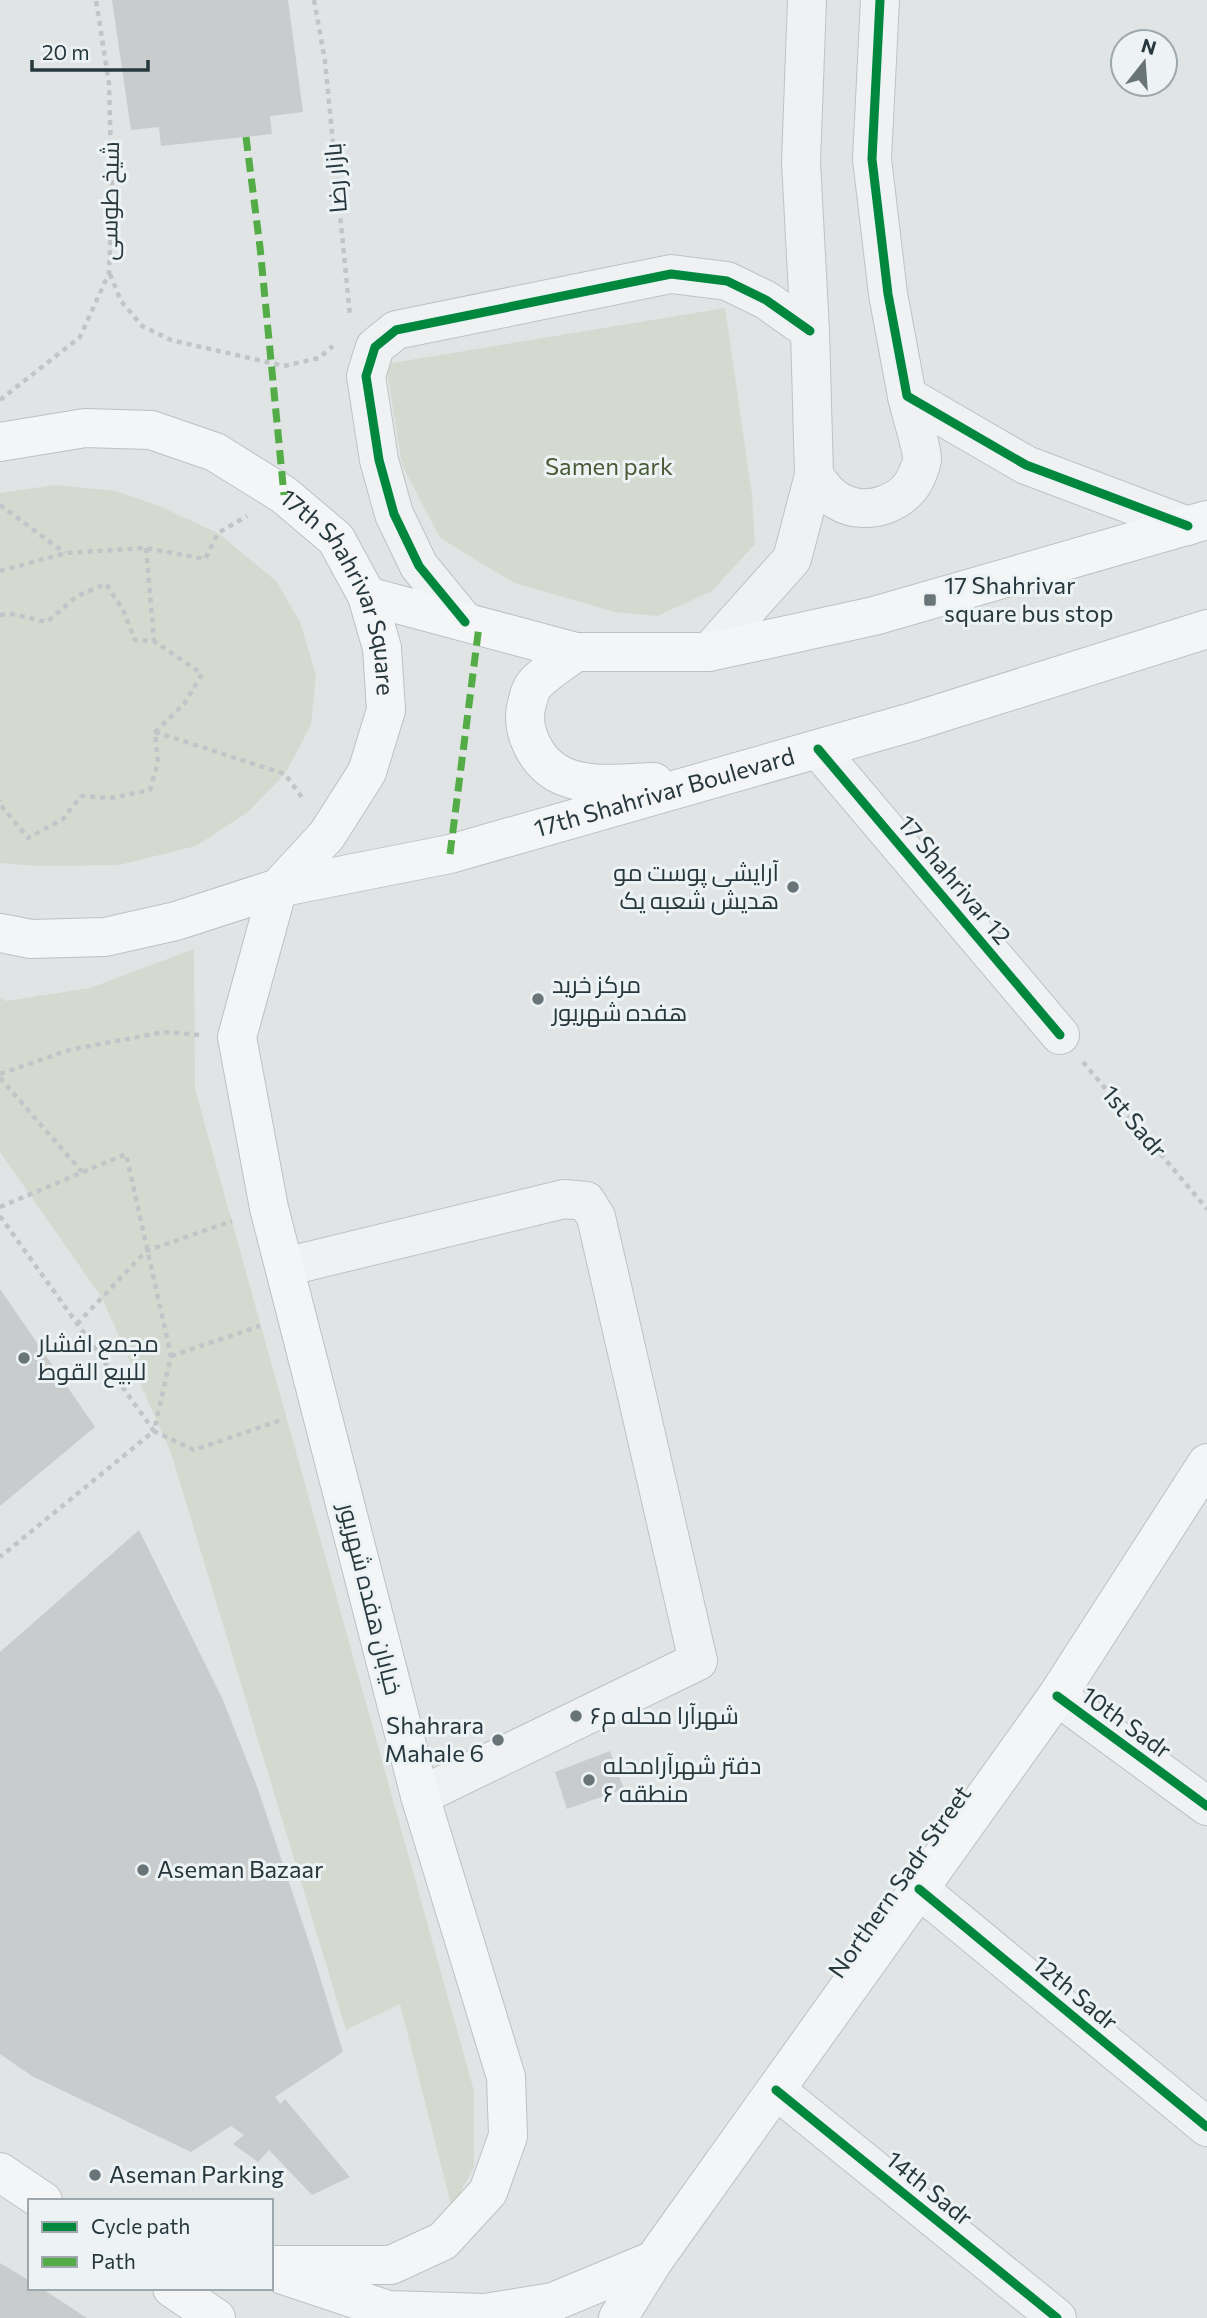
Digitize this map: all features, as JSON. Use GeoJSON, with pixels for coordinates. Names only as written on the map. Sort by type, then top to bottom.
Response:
{"type":"FeatureCollection","features":[{"type":"Feature","properties":{"kind":"main road","name":"17th Shahrivar Square"},"geometry":{"type":"LineString","coordinates":[[0,442],[85,428],[151,430],[215,452],[284,495],[336,539],[367,596],[382,648],[386,709],[367,772],[327,835],[278,888],[176,921],[104,937],[30,939],[0,933]]}},
{"type":"Feature","properties":{"kind":"main road"},"geometry":{"type":"LineString","coordinates":[[367,596],[576,652],[709,652],[874,615],[1197,523]]}},
{"type":"Feature","properties":{"kind":"main road","name":"17th Shahrivar Boulevard"},"geometry":{"type":"LineString","coordinates":[[278,888],[450,855],[912,722],[1207,629]]}},
{"type":"Feature","properties":{"kind":"main road"},"geometry":{"type":"LineString","coordinates":[[576,652],[532,686],[525,707],[526,728],[531,744],[544,763],[563,776],[587,783],[702,782]]}},
{"type":"Feature","properties":{"kind":"main road","name":"خیابان هفده شهریور"},"geometry":{"type":"LineString","coordinates":[[273,2265],[391,2265],[443,2241],[488,2192],[508,2136],[506,2077],[420,1796],[269,1208],[237,1037],[278,888]]}},
{"type":"Feature","properties":{"kind":"main road","name":"Northern Sadr Street"},"geometry":{"type":"LineString","coordinates":[[618,2318],[654,2260],[1056,1696],[1207,1464]]}},
{"type":"Feature","properties":{"kind":"main road"},"geometry":{"type":"LineString","coordinates":[[0,2172],[41,2199]]}},
{"type":"Feature","properties":{"kind":"main road"},"geometry":{"type":"LineString","coordinates":[[273,2272],[387,2310],[485,2313],[553,2302],[654,2260]]}},
{"type":"Feature","properties":{"kind":"main road"},"geometry":{"type":"LineString","coordinates":[[175,2290],[216,2318]]}},
{"type":"Feature","properties":{"kind":"street"},"geometry":{"type":"LineString","coordinates":[[709,652],[792,559],[814,475],[801,162],[807,0]]}},
{"type":"Feature","properties":{"kind":"street"},"geometry":{"type":"LineString","coordinates":[[814,475],[824,490],[841,502],[859,508],[878,507],[896,500],[913,485],[923,461],[906,396],[888,295],[872,159],[880,0]]}},
{"type":"Feature","properties":{"kind":"street"},"geometry":{"type":"LineString","coordinates":[[465,622],[419,566],[394,514],[379,460],[366,376],[353,338],[671,274],[727,281],[766,300],[810,331]]}},
{"type":"Feature","properties":{"kind":"street"},"geometry":{"type":"LineString","coordinates":[[906,396],[1026,465],[1197,523]]}},
{"type":"Feature","properties":{"kind":"street","name":"17 Shahrivar 12"},"geometry":{"type":"LineString","coordinates":[[818,749],[1060,1035]]}},
{"type":"Feature","properties":{"kind":"street"},"geometry":{"type":"LineString","coordinates":[[285,1267],[564,1199],[586,1201],[596,1217],[698,1661],[420,1796]]}},
{"type":"Feature","properties":{"kind":"street","name":"10th Sadr"},"geometry":{"type":"LineString","coordinates":[[1056,1696],[1207,1806]]}},
{"type":"Feature","properties":{"kind":"street","name":"12th Sadr"},"geometry":{"type":"LineString","coordinates":[[919,1889],[1207,2127]]}},
{"type":"Feature","properties":{"kind":"street","name":"14th Sadr"},"geometry":{"type":"LineString","coordinates":[[776,2090],[1057,2318]]}},
{"type":"Feature","properties":{"kind":"path"},"geometry":{"type":"LineString","coordinates":[[109,273],[121,300],[142,326],[172,340],[284,366],[318,358],[353,338]]}},
{"type":"Feature","properties":{"kind":"path"},"geometry":{"type":"LineString","coordinates":[[349,315],[353,338]]}},
{"type":"Feature","properties":{"kind":"path"},"geometry":{"type":"LineString","coordinates":[[349,315],[353,338]]}},
{"type":"Feature","properties":{"kind":"path"},"geometry":{"type":"LineString","coordinates":[[0,571],[66,553],[146,548],[205,559],[218,533],[284,495]]}},
{"type":"Feature","properties":{"kind":"path"},"geometry":{"type":"LineString","coordinates":[[0,505],[66,553]]}},
{"type":"Feature","properties":{"kind":"path"},"geometry":{"type":"LineString","coordinates":[[146,548],[154,640]]}},
{"type":"Feature","properties":{"kind":"path"},"geometry":{"type":"LineString","coordinates":[[0,614],[47,622],[77,596],[106,584],[123,610],[135,640],[154,640],[202,674],[184,704],[155,732]]}},
{"type":"Feature","properties":{"kind":"path"},"geometry":{"type":"LineString","coordinates":[[155,732],[285,774],[327,835]]}},
{"type":"Feature","properties":{"kind":"path"},"geometry":{"type":"LineString","coordinates":[[0,804],[28,838],[63,819],[81,796],[111,798],[150,790],[158,762],[155,732]]}},
{"type":"Feature","properties":{"kind":"path"},"geometry":{"type":"LineString","coordinates":[[83,1172],[0,1076],[69,1050],[164,1032],[237,1037]]}},
{"type":"Feature","properties":{"kind":"path"},"geometry":{"type":"LineString","coordinates":[[0,1207],[126,1154],[171,1356],[154,1432],[0,1558]]}},
{"type":"Feature","properties":{"kind":"path"},"geometry":{"type":"LineString","coordinates":[[77,1324],[146,1251],[269,1208]]}},
{"type":"Feature","properties":{"kind":"path"},"geometry":{"type":"LineString","coordinates":[[0,1216],[154,1432],[194,1450],[321,1406]]}},
{"type":"Feature","properties":{"kind":"path"},"geometry":{"type":"LineString","coordinates":[[171,1356],[297,1314]]}},
{"type":"Feature","properties":{"kind":"green space","name":"Samen park"},"geometry":{"type":"Polygon","coordinates":[[[725,308],[752,494],[755,544],[712,591],[657,616],[615,612],[514,583],[440,538],[402,465],[386,364],[725,308]]]}},
{"type":"Feature","properties":{"kind":"green space"},"geometry":{"type":"Polygon","coordinates":[[[55,485],[116,491],[159,506],[218,533],[276,581],[300,622],[316,675],[311,725],[285,774],[248,812],[196,846],[119,865],[37,866],[0,863],[0,493],[55,485]]]}},
{"type":"Feature","properties":{"kind":"green space"},"geometry":{"type":"Polygon","coordinates":[[[194,949],[195,1089],[474,2091],[474,2167],[452,2208],[400,2004],[346,2030],[171,1453],[102,1298],[0,1152],[0,998],[6,1001],[90,988],[194,949]]]}},
{"type":"Feature","properties":{"kind":"building"},"geometry":{"type":"Polygon","coordinates":[[[112,0],[288,0],[303,112],[270,116],[272,134],[161,146],[159,127],[131,130],[112,0]]]}},
{"type":"Feature","properties":{"kind":"building","name":"مجمع افشار للبيع القوط"},"geometry":{"type":"Polygon","coordinates":[[[0,1289],[95,1427],[0,1506],[0,1289]]]}},
{"type":"Feature","properties":{"kind":"building","name":"Aseman Bazaar"},"geometry":{"type":"Polygon","coordinates":[[[139,1530],[223,1700],[258,1789],[343,2052],[275,2097],[280,2104],[285,2099],[350,2177],[312,2195],[269,2150],[258,2162],[233,2144],[244,2135],[231,2126],[191,2152],[32,2076],[0,2054],[0,1652],[139,1530]]]}},
{"type":"Feature","properties":{"kind":"building","name":"دفتر شهرآرامحله منطقه ۶"},"geometry":{"type":"Polygon","coordinates":[[[610,1751],[624,1789],[567,1809],[555,1772],[610,1751]]]}},
{"type":"Feature","properties":{"kind":"building"},"geometry":{"type":"Polygon","coordinates":[[[0,2263],[28,2280],[28,2290],[44,2290],[87,2318],[0,2318],[0,2263]]]}},
{"type":"Feature","properties":{"kind":"marked path"},"geometry":{"type":"LineString","coordinates":[[246,137],[260,247],[284,495]]}},
{"type":"Feature","properties":{"kind":"marked path"},"geometry":{"type":"LineString","coordinates":[[450,854],[479,626]]}},
{"type":"Feature","properties":{"kind":"cycle path"},"geometry":{"type":"LineString","coordinates":[[880,0],[872,159],[888,294],[907,396],[1026,465],[1188,526]]}},
{"type":"Feature","properties":{"kind":"cycle path"},"geometry":{"type":"LineString","coordinates":[[465,622],[419,566],[394,514],[379,460],[366,376],[375,347],[396,330],[671,274],[727,281],[766,300],[810,331]]}},
{"type":"Feature","properties":{"kind":"cycle path"},"geometry":{"type":"LineString","coordinates":[[818,749],[1060,1035]]}},
{"type":"Feature","properties":{"kind":"cycle path"},"geometry":{"type":"LineString","coordinates":[[1057,1696],[1207,1806]]}},
{"type":"Feature","properties":{"kind":"cycle path"},"geometry":{"type":"LineString","coordinates":[[919,1889],[1207,2127]]}},
{"type":"Feature","properties":{"kind":"cycle path"},"geometry":{"type":"LineString","coordinates":[[776,2090],[1057,2318]]}},
{"type":"Feature","properties":{"kind":"place","name":"17 Shahrivar square bus stop"},"geometry":{"type":"Point","coordinates":[930,600]}},
{"type":"Feature","properties":{"kind":"place","name":"آرایشی پوست مو هدیش شعبه یک"},"geometry":{"type":"Point","coordinates":[793,887]}},
{"type":"Feature","properties":{"kind":"place","name":"مرکز خرید هفده شهریور"},"geometry":{"type":"Point","coordinates":[538,999]}},
{"type":"Feature","properties":{"kind":"place","name":"مجمع افشار للبيع القوط"},"geometry":{"type":"Point","coordinates":[24,1358]}},
{"type":"Feature","properties":{"kind":"place","name":"شهرآرا محله م۶"},"geometry":{"type":"Point","coordinates":[576,1716]}},
{"type":"Feature","properties":{"kind":"place","name":"Shahrara Mahale 6"},"geometry":{"type":"Point","coordinates":[498,1740]}},
{"type":"Feature","properties":{"kind":"place","name":"دفتر شهرآرامحله منطقه ۶"},"geometry":{"type":"Point","coordinates":[589,1780]}},
{"type":"Feature","properties":{"kind":"place","name":"Aseman Bazaar"},"geometry":{"type":"Point","coordinates":[143,1870]}},
{"type":"Feature","properties":{"kind":"place","name":"Aseman Parking"},"geometry":{"type":"Point","coordinates":[95,2175]}}]}
